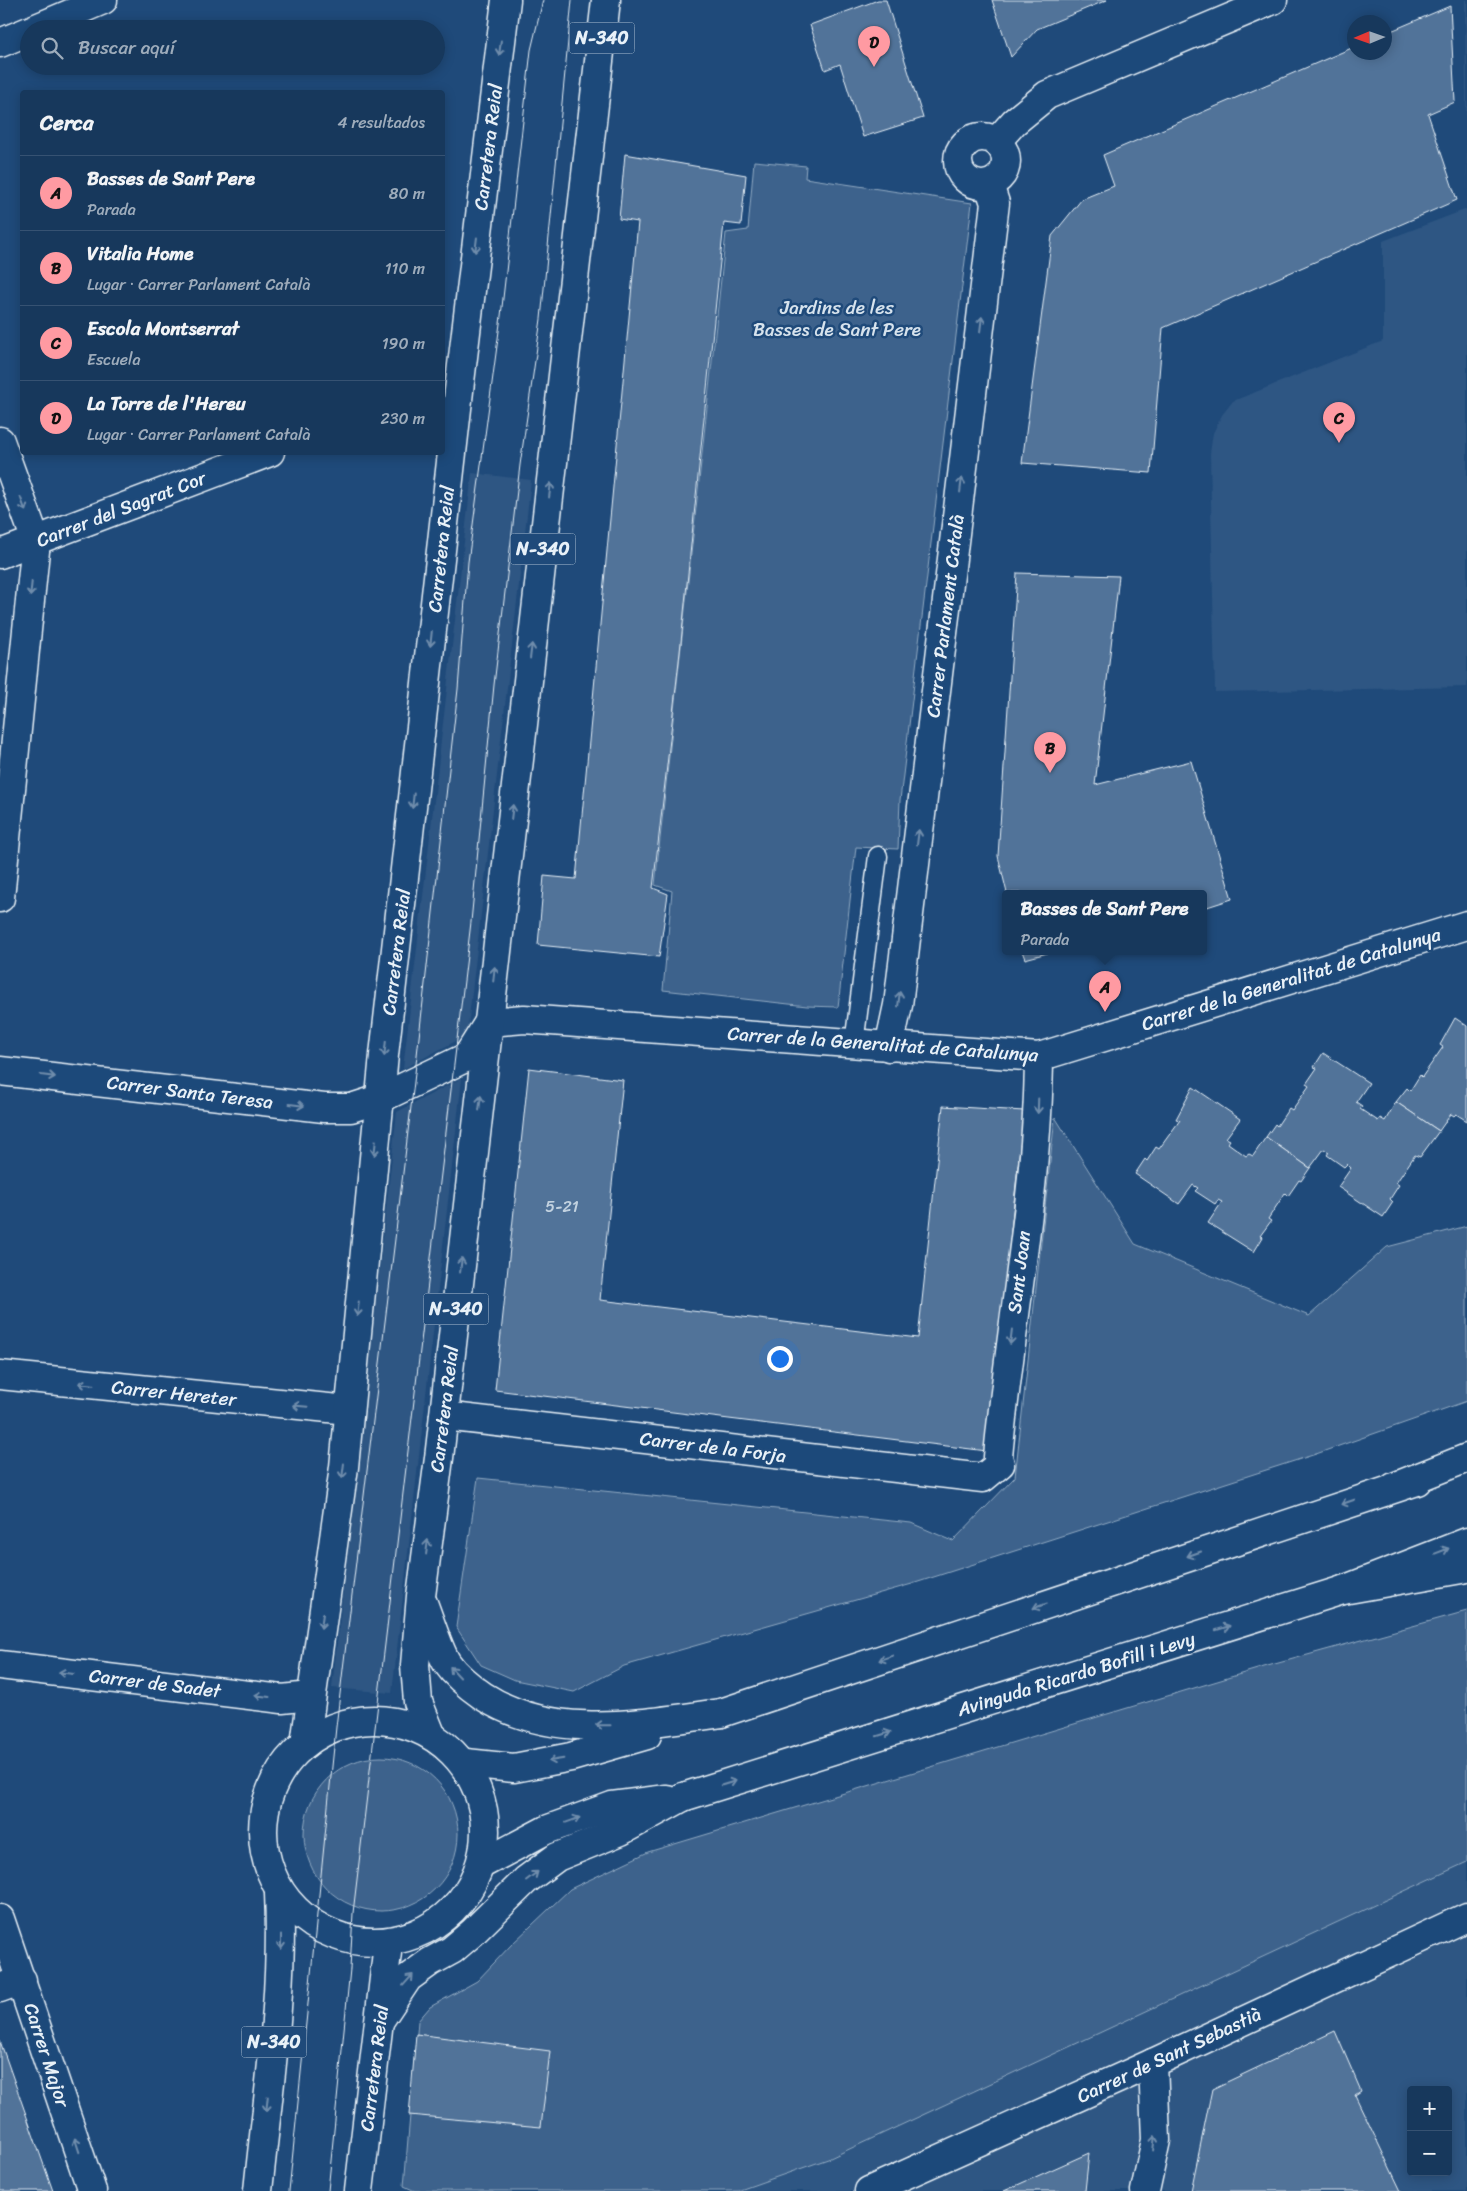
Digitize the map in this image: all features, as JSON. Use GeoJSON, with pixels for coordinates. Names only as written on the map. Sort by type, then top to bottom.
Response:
{"type":"FeatureCollection","features":[{"type":"Feature","properties":{"kind":"main road"},"geometry":{"type":"LineString","coordinates":[[55,20],[103,0]]}},
{"type":"Feature","properties":{"kind":"main road","name":"Carretera Reial"},"geometry":{"type":"LineString","coordinates":[[445,444],[451,385],[506,0]]}},
{"type":"Feature","properties":{"kind":"main road","name":"Carretera Reial"},"geometry":{"type":"LineString","coordinates":[[431,1734],[418,1702],[415,1665],[420,1596],[444,1416],[606,0]]}},
{"type":"Feature","properties":{"kind":"main road"},"geometry":{"type":"LineString","coordinates":[[997,141],[1014,122],[1047,95],[1273,0]]}},
{"type":"Feature","properties":{"kind":"main road"},"geometry":{"type":"LineString","coordinates":[[0,43],[20,35]]}},
{"type":"Feature","properties":{"kind":"main road"},"geometry":{"type":"LineString","coordinates":[[984,136],[997,141],[1006,151],[1007,165],[1001,177],[989,185],[975,185],[964,177],[957,164],[960,150],[970,139],[984,136]]}},
{"type":"Feature","properties":{"kind":"main road","name":"Carrer Parlament Català"},"geometry":{"type":"LineString","coordinates":[[890,1046],[900,986],[994,213],[995,204],[989,185]]}},
{"type":"Feature","properties":{"kind":"main road"},"geometry":{"type":"LineString","coordinates":[[0,442],[36,541],[0,898]]}},
{"type":"Feature","properties":{"kind":"main road","name":"Carrer del Sagrat Cor"},"geometry":{"type":"LineString","coordinates":[[0,554],[262,455]]}},
{"type":"Feature","properties":{"kind":"main road","name":"Carretera Reial"},"geometry":{"type":"LineString","coordinates":[[305,1744],[310,1696],[342,1477],[444,455]]}},
{"type":"Feature","properties":{"kind":"main road","name":"Carrer de la Generalitat de Catalunya"},"geometry":{"type":"LineString","coordinates":[[489,1022],[524,1019],[1039,1057],[1467,925]]}},
{"type":"Feature","properties":{"kind":"main road","name":"Carretera Reial"},"geometry":{"type":"LineString","coordinates":[[379,1099],[467,1057],[489,1022]]}},
{"type":"Feature","properties":{"kind":"main road","name":"Sant Joan"},"geometry":{"type":"LineString","coordinates":[[983,1478],[1000,1464],[998,1458],[1005,1389],[1037,1135],[1039,1057]]}},
{"type":"Feature","properties":{"kind":"main road","name":"Carrer Santa Teresa"},"geometry":{"type":"LineString","coordinates":[[0,1071],[324,1108],[351,1108],[379,1099]]}},
{"type":"Feature","properties":{"kind":"main road","name":"Carrer Hereter"},"geometry":{"type":"LineString","coordinates":[[0,1376],[348,1410]]}},
{"type":"Feature","properties":{"kind":"main road","name":"Carrer de la Forja"},"geometry":{"type":"LineString","coordinates":[[444,1416],[983,1478]]}},
{"type":"Feature","properties":{"kind":"main road"},"geometry":{"type":"LineString","coordinates":[[466,1763],[514,1768],[570,1757],[721,1713],[1394,1487],[1467,1458]]}},
{"type":"Feature","properties":{"kind":"main road"},"geometry":{"type":"LineString","coordinates":[[1394,1487],[1467,1468]]}},
{"type":"Feature","properties":{"kind":"main road","name":"Avinguda Ricardo Bofill i Levy"},"geometry":{"type":"LineString","coordinates":[[682,1797],[1344,1590],[1467,1542]]}},
{"type":"Feature","properties":{"kind":"main road"},"geometry":{"type":"LineString","coordinates":[[1344,1590],[1467,1568]]}},
{"type":"Feature","properties":{"kind":"main road"},"geometry":{"type":"LineString","coordinates":[[420,1596],[446,1662],[469,1686],[497,1705],[530,1718],[566,1724],[623,1726],[721,1713]]}},
{"type":"Feature","properties":{"kind":"main road","name":"Carrer de Sadet"},"geometry":{"type":"LineString","coordinates":[[0,1665],[282,1699],[310,1696]]}},
{"type":"Feature","properties":{"kind":"main road","name":"N-340"},"geometry":{"type":"LineString","coordinates":[[258,2191],[277,2008],[281,1942],[279,1893],[264,1851],[263,1821],[270,1792],[285,1766],[305,1744],[336,1727],[356,1721],[376,1720],[431,1734],[450,1747],[466,1763],[478,1792],[486,1822],[482,1864],[459,1900],[428,1927],[388,1944],[351,1942],[332,1936],[315,1927],[279,1893]]}},
{"type":"Feature","properties":{"kind":"main road"},"geometry":{"type":"LineString","coordinates":[[482,1864],[546,1830],[612,1806],[682,1797]]}},
{"type":"Feature","properties":{"kind":"main road"},"geometry":{"type":"LineString","coordinates":[[380,2020],[408,1978],[430,1962],[452,1950],[472,1934],[526,1880],[557,1857],[621,1831],[682,1797]]}},
{"type":"Feature","properties":{"kind":"main road","name":"Carrer de Sant Sebastià"},"geometry":{"type":"LineString","coordinates":[[869,2191],[1153,2063],[1467,1916]]}},
{"type":"Feature","properties":{"kind":"main road","name":"Carrer Major"},"geometry":{"type":"LineString","coordinates":[[0,1919],[11,1984],[92,2191]]}},
{"type":"Feature","properties":{"kind":"main road","name":"Carretera Reial"},"geometry":{"type":"LineString","coordinates":[[359,2191],[388,1944]]}},
{"type":"Feature","properties":{"kind":"main road"},"geometry":{"type":"LineString","coordinates":[[1145,2191],[1156,2140],[1153,2063]]}},
{"type":"Feature","properties":{"kind":"lane"},"geometry":{"type":"LineString","coordinates":[[854,1044],[878,856]]}},
{"type":"Feature","properties":{"kind":"shaded area"},"geometry":{"type":"Polygon","coordinates":[[[1465,0],[1467,0],[1467,198],[1465,0]]]}},
{"type":"Feature","properties":{"kind":"shaded area"},"geometry":{"type":"Polygon","coordinates":[[[1467,209],[1467,687],[1215,692],[1210,453],[1213,433],[1222,415],[1233,401],[1383,341],[1383,241],[1467,209]]]}},
{"type":"Feature","properties":{"kind":"shaded area"},"geometry":{"type":"Polygon","coordinates":[[[472,473],[531,480],[467,1035],[403,1069],[472,473]]]}},
{"type":"Feature","properties":{"kind":"shaded area"},"geometry":{"type":"Polygon","coordinates":[[[462,1078],[392,1693],[332,1688],[397,1112],[462,1078]]]}},
{"type":"Feature","properties":{"kind":"shaded area"},"geometry":{"type":"Polygon","coordinates":[[[1467,1862],[1467,2191],[737,2191],[828,2159],[1467,1862]]]}},
{"type":"Feature","properties":{"kind":"green space","name":"Jardins de les Basses de Sant Pere"},"geometry":{"type":"Polygon","coordinates":[[[754,161],[806,166],[805,178],[972,203],[900,800],[898,849],[856,847],[838,1007],[807,1006],[663,990],[672,891],[655,885],[726,233],[748,230],[754,161]]]}},
{"type":"Feature","properties":{"kind":"green space"},"geometry":{"type":"Polygon","coordinates":[[[1055,1117],[1135,1244],[1309,1316],[1387,1247],[1467,1226],[1467,1401],[1316,1454],[912,1584],[624,1666],[574,1692],[515,1680],[481,1665],[456,1627],[478,1478],[911,1523],[953,1541],[1015,1477],[1055,1117]]]}},
{"type":"Feature","properties":{"kind":"green space"},"geometry":{"type":"Polygon","coordinates":[[[1467,1611],[1467,1862],[828,2159],[737,2191],[415,2191],[404,2186],[418,2021],[430,2007],[477,1981],[512,1944],[570,1889],[648,1852],[1264,1667],[1467,1611]]]}},
{"type":"Feature","properties":{"kind":"green space"},"geometry":{"type":"Polygon","coordinates":[[[381,1757],[410,1763],[424,1770],[435,1780],[445,1791],[452,1805],[458,1834],[452,1863],[445,1877],[435,1888],[424,1898],[410,1905],[381,1911],[352,1905],[338,1898],[327,1888],[317,1877],[310,1863],[304,1834],[310,1805],[317,1791],[327,1780],[338,1770],[352,1763],[381,1757]]]}},
{"type":"Feature","properties":{"kind":"building"},"geometry":{"type":"Polygon","coordinates":[[[878,0],[886,0],[923,118],[863,137],[840,64],[825,70],[810,25],[878,0]]]}},
{"type":"Feature","properties":{"kind":"building"},"geometry":{"type":"Polygon","coordinates":[[[992,0],[1107,0],[1037,29],[1011,57],[992,0]]]}},
{"type":"Feature","properties":{"kind":"building"},"geometry":{"type":"Polygon","coordinates":[[[1450,6],[1455,102],[1428,114],[1457,200],[1163,328],[1151,473],[1022,463],[1052,236],[1082,199],[1114,186],[1103,155],[1347,50],[1347,60],[1392,60],[1392,31],[1450,6]]]}},
{"type":"Feature","properties":{"kind":"building"},"geometry":{"type":"Polygon","coordinates":[[[625,154],[746,175],[741,225],[724,223],[680,652],[653,888],[668,894],[659,957],[538,945],[544,876],[576,879],[638,222],[619,219],[625,154]]]}},
{"type":"Feature","properties":{"kind":"building"},"geometry":{"type":"Polygon","coordinates":[[[1017,573],[1119,576],[1095,785],[1191,761],[1232,899],[1207,907],[1207,890],[1006,890],[998,856],[1017,573]]]}},
{"type":"Feature","properties":{"kind":"building"},"geometry":{"type":"Polygon","coordinates":[[[1024,955],[1040,955],[1025,959],[1024,955]]]}},
{"type":"Feature","properties":{"kind":"building"},"geometry":{"type":"Polygon","coordinates":[[[1455,1018],[1467,1026],[1467,1121],[1456,1114],[1454,1116],[1451,1114],[1439,1131],[1396,1102],[1407,1088],[1410,1091],[1420,1075],[1422,1077],[1443,1047],[1440,1045],[1455,1018]]]}},
{"type":"Feature","properties":{"kind":"building"},"geometry":{"type":"Polygon","coordinates":[[[1323,1053],[1369,1083],[1356,1102],[1362,1106],[1360,1109],[1378,1121],[1380,1118],[1385,1121],[1396,1102],[1439,1131],[1420,1157],[1415,1155],[1396,1183],[1399,1185],[1390,1199],[1393,1202],[1383,1217],[1338,1187],[1351,1168],[1347,1164],[1344,1167],[1327,1155],[1329,1152],[1324,1149],[1310,1168],[1266,1137],[1275,1124],[1277,1126],[1289,1108],[1292,1110],[1309,1086],[1306,1084],[1317,1068],[1314,1067],[1323,1053]]]}},
{"type":"Feature","properties":{"kind":"building"},"geometry":{"type":"Polygon","coordinates":[[[529,1068],[623,1080],[600,1300],[918,1338],[943,1106],[1024,1111],[987,1451],[495,1390],[529,1068]]]}},
{"type":"Feature","properties":{"kind":"building"},"geometry":{"type":"Polygon","coordinates":[[[1193,1087],[1240,1119],[1226,1138],[1230,1140],[1228,1143],[1246,1156],[1249,1154],[1253,1156],[1266,1137],[1310,1168],[1288,1196],[1285,1193],[1268,1219],[1271,1221],[1260,1236],[1263,1237],[1254,1252],[1208,1223],[1222,1202],[1218,1200],[1215,1204],[1195,1191],[1198,1188],[1193,1185],[1179,1204],[1135,1174],[1156,1147],[1159,1149],[1180,1120],[1176,1119],[1193,1087]]]}},
{"type":"Feature","properties":{"kind":"building"},"geometry":{"type":"Polygon","coordinates":[[[1335,2031],[1361,2091],[1355,2095],[1401,2191],[1191,2191],[1212,2089],[1335,2031]]]}},
{"type":"Feature","properties":{"kind":"building"},"geometry":{"type":"Polygon","coordinates":[[[416,2034],[550,2051],[541,2127],[409,2115],[416,2034]]]}},
{"type":"Feature","properties":{"kind":"building"},"geometry":{"type":"Polygon","coordinates":[[[0,2041],[53,2191],[0,2191],[0,2041]]]}},
{"type":"Feature","properties":{"kind":"building"},"geometry":{"type":"Polygon","coordinates":[[[1089,2153],[1085,2191],[1004,2191],[1089,2153]]]}},
{"type":"Feature","properties":{"kind":"tram line"},"geometry":{"type":"LineString","coordinates":[[289,2191],[336,1727],[414,1082],[458,689],[468,562],[501,316],[531,50],[543,0]]}},
{"type":"Feature","properties":{"kind":"tram line"},"geometry":{"type":"LineString","coordinates":[[328,2191],[350,1969],[353,1913],[471,922],[494,685],[520,465],[541,319],[572,0]]}},
{"type":"Feature","properties":{"kind":"place","name":"La Torre de l'Hereu"},"geometry":{"type":"Point","coordinates":[874,67]}},
{"type":"Feature","properties":{"kind":"place","name":"Escola Montserrat"},"geometry":{"type":"Point","coordinates":[1339,443]}},
{"type":"Feature","properties":{"kind":"place","name":"Vitalia Home"},"geometry":{"type":"Point","coordinates":[1050,773]}},
{"type":"Feature","properties":{"kind":"place","name":"Basses de Sant Pere"},"geometry":{"type":"Point","coordinates":[1105,1012]}}]}
